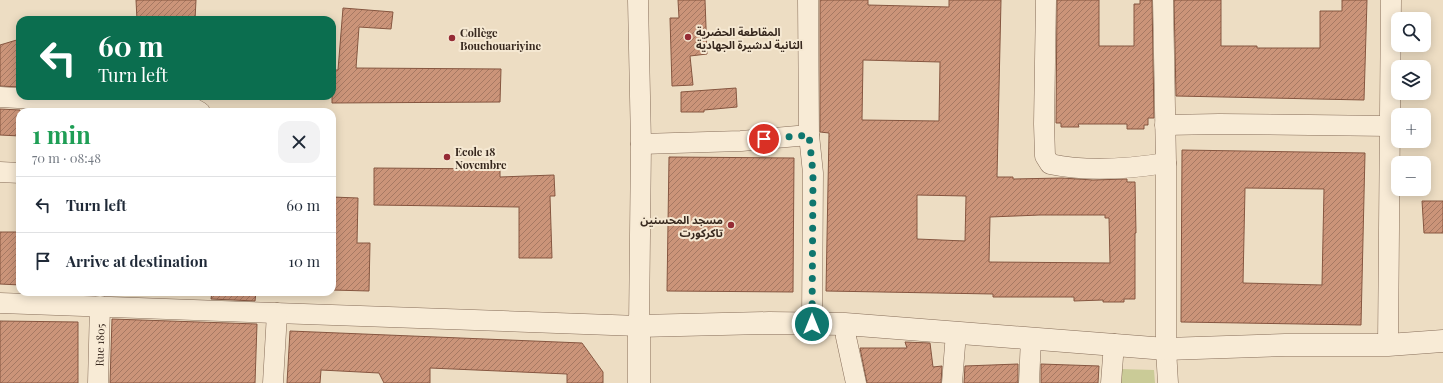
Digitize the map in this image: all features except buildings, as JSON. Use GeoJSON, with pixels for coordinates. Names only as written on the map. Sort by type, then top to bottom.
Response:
{"type":"FeatureCollection","features":[{"type":"Feature","properties":{"kind":"street"},"geometry":{"type":"LineString","coordinates":[[638,0],[641,144],[639,383]]}},
{"type":"Feature","properties":{"kind":"street"},"geometry":{"type":"LineString","coordinates":[[808,0],[809,135],[813,173],[812,324]]}},
{"type":"Feature","properties":{"kind":"street"},"geometry":{"type":"LineString","coordinates":[[1046,0],[1044,124],[1045,156],[1050,164],[1064,167],[1109,168],[1139,167],[1166,163]]}},
{"type":"Feature","properties":{"kind":"street"},"geometry":{"type":"LineString","coordinates":[[1163,0],[1166,163],[1166,349],[1168,383]]}},
{"type":"Feature","properties":{"kind":"street"},"geometry":{"type":"LineString","coordinates":[[1388,345],[1391,0]]}},
{"type":"Feature","properties":{"kind":"street"},"geometry":{"type":"LineString","coordinates":[[0,97],[16,98]]}},
{"type":"Feature","properties":{"kind":"street"},"geometry":{"type":"LineString","coordinates":[[53,100],[193,108]]}},
{"type":"Feature","properties":{"kind":"street"},"geometry":{"type":"LineString","coordinates":[[1165,125],[1219,124],[1389,126]]}},
{"type":"Feature","properties":{"kind":"street"},"geometry":{"type":"LineString","coordinates":[[641,144],[741,141],[809,135]]}},
{"type":"Feature","properties":{"kind":"street"},"geometry":{"type":"LineString","coordinates":[[0,172],[16,173]]}},
{"type":"Feature","properties":{"kind":"street"},"geometry":{"type":"LineString","coordinates":[[0,303],[100,306],[204,301],[276,313],[639,326],[845,324],[1166,349],[1285,345],[1388,345],[1443,341]]}},
{"type":"Feature","properties":{"kind":"street","name":"Rue 1805"},"geometry":{"type":"LineString","coordinates":[[98,383],[100,306]]}},
{"type":"Feature","properties":{"kind":"street"},"geometry":{"type":"LineString","coordinates":[[273,383],[276,313]]}},
{"type":"Feature","properties":{"kind":"street"},"geometry":{"type":"LineString","coordinates":[[845,324],[846,337],[856,383]]}},
{"type":"Feature","properties":{"kind":"street"},"geometry":{"type":"LineString","coordinates":[[952,383],[956,333]]}},
{"type":"Feature","properties":{"kind":"street"},"geometry":{"type":"LineString","coordinates":[[1029,383],[1031,338]]}},
{"type":"Feature","properties":{"kind":"street"},"geometry":{"type":"LineString","coordinates":[[1111,383],[1114,344]]}},
{"type":"Feature","properties":{"kind":"green space"},"geometry":{"type":"Polygon","coordinates":[[[1120,369],[1154,370],[1155,383],[1119,383],[1120,369]]]}},
{"type":"Feature","properties":{"kind":"place","name":"المقاطعة الحضرية الثانية لدشيرة الجهادية"},"geometry":{"type":"Point","coordinates":[688,37]}},
{"type":"Feature","properties":{"kind":"place","name":"Collège Bouchouariyine"},"geometry":{"type":"Point","coordinates":[452,38]}},
{"type":"Feature","properties":{"kind":"place","name":"Ecole 18 Novembre"},"geometry":{"type":"Point","coordinates":[447,157]}},
{"type":"Feature","properties":{"kind":"place","name":"مسجد المحسنين تاكركورت"},"geometry":{"type":"Point","coordinates":[731,225]}},
{"type":"Feature","properties":{"kind":"route"},"geometry":{"type":"LineString","coordinates":[[764,139],[809,135],[813,173],[812,324]]}}]}
